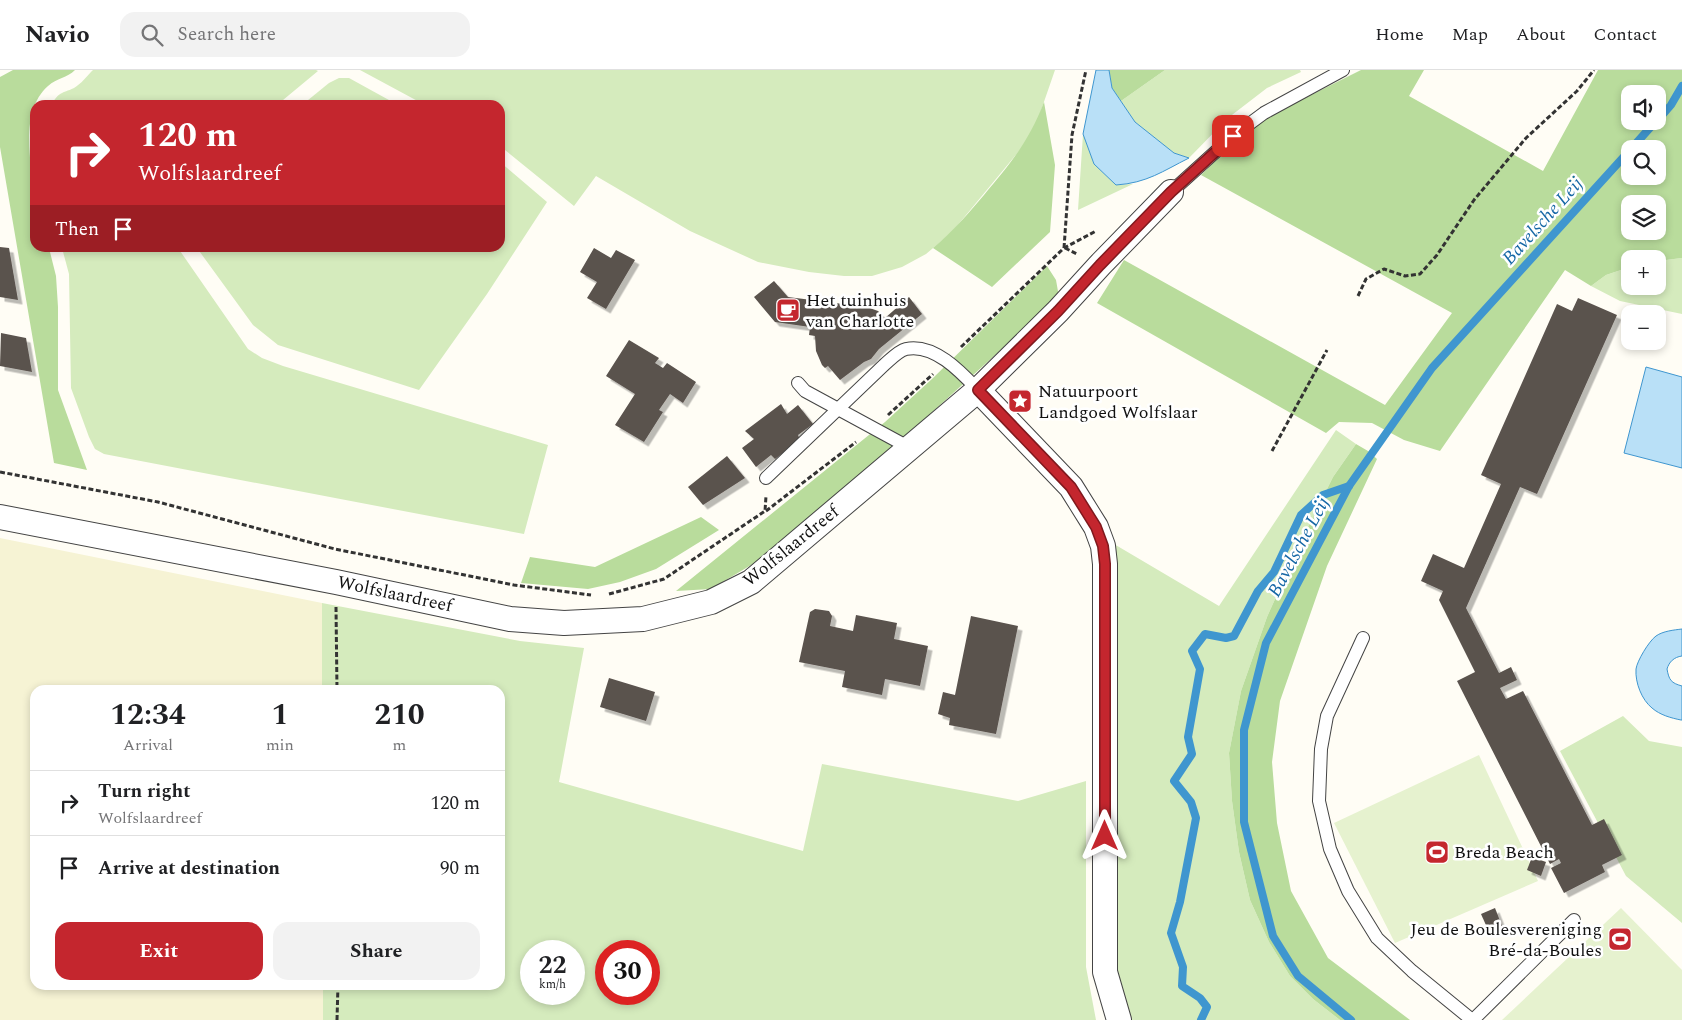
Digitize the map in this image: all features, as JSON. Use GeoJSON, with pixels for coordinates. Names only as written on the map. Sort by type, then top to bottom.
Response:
{"type":"FeatureCollection","features":[{"type":"Feature","properties":{"kind":"street","name":"Wolfslaardreef"},"geometry":{"type":"LineString","coordinates":[[0,517],[336,582],[510,619],[564,623],[644,619],[711,602],[751,582],[978,390],[1058,311],[1171,192]]}},
{"type":"Feature","properties":{"kind":"street"},"geometry":{"type":"LineString","coordinates":[[978,390],[1071,487],[1096,527],[1103,546],[1105,564],[1105,972],[1119,1020]]}},
{"type":"Feature","properties":{"kind":"lane","name":"Wolfslaardreef"},"geometry":{"type":"LineString","coordinates":[[1171,192],[1233,136],[1264,113],[1343,70]]}},
{"type":"Feature","properties":{"kind":"lane"},"geometry":{"type":"LineString","coordinates":[[766,478],[884,365],[904,349],[921,349],[947,360],[978,390]]}},
{"type":"Feature","properties":{"kind":"lane"},"geometry":{"type":"LineString","coordinates":[[798,383],[805,391],[910,448]]}},
{"type":"Feature","properties":{"kind":"lane"},"geometry":{"type":"LineString","coordinates":[[1363,638],[1327,716],[1321,749],[1319,801],[1330,849],[1348,890],[1377,938],[1412,971],[1473,1020],[1574,920]]}},
{"type":"Feature","properties":{"kind":"path"},"geometry":{"type":"LineString","coordinates":[[947,360],[1064,248],[1072,135],[1086,70]]}},
{"type":"Feature","properties":{"kind":"path"},"geometry":{"type":"LineString","coordinates":[[1358,296],[1366,279],[1384,268],[1405,276],[1420,274],[1425,270],[1474,200],[1526,138],[1577,91],[1594,70]]}},
{"type":"Feature","properties":{"kind":"path"},"geometry":{"type":"LineString","coordinates":[[1272,450],[1327,350]]}},
{"type":"Feature","properties":{"kind":"path"},"geometry":{"type":"LineString","coordinates":[[0,472],[158,502],[336,549],[514,585],[591,595]]}},
{"type":"Feature","properties":{"kind":"path"},"geometry":{"type":"LineString","coordinates":[[601,596],[664,579],[765,511],[766,478]]}},
{"type":"Feature","properties":{"kind":"path"},"geometry":{"type":"LineString","coordinates":[[336,582],[337,685]]}},
{"type":"Feature","properties":{"kind":"path"},"geometry":{"type":"LineString","coordinates":[[338,990],[338,1020]]}},
{"type":"Feature","properties":{"kind":"shaded area"},"geometry":{"type":"Polygon","coordinates":[[[0,538],[322,603],[322,685],[30,685],[30,990],[323,990],[323,1020],[0,1020],[0,538]]]}},
{"type":"Feature","properties":{"kind":"green space"},"geometry":{"type":"Polygon","coordinates":[[[13,70],[75,70],[69,75],[51,83],[37,100],[30,100],[30,252],[50,252],[56,276],[58,307],[58,390],[87,470],[54,463],[0,147],[0,77],[13,70]]]}},
{"type":"Feature","properties":{"kind":"green space"},"geometry":{"type":"Polygon","coordinates":[[[93,70],[318,71],[283,100],[54,100],[63,92],[74,88],[93,70]]]}},
{"type":"Feature","properties":{"kind":"green space"},"geometry":{"type":"Polygon","coordinates":[[[360,70],[1055,70],[1037,122],[1024,145],[952,232],[926,254],[902,267],[872,276],[844,276],[809,272],[758,262],[690,231],[596,176],[574,206],[505,150],[505,100],[416,100],[360,70]]]}},
{"type":"Feature","properties":{"kind":"green space"},"geometry":{"type":"Polygon","coordinates":[[[1109,70],[1165,70],[1121,101],[1112,88],[1109,70]]]}},
{"type":"Feature","properties":{"kind":"green space"},"geometry":{"type":"Polygon","coordinates":[[[1165,70],[1300,70],[1301,72],[1267,88],[1228,118],[1189,158],[1174,153],[1135,122],[1121,101],[1165,70]]]}},
{"type":"Feature","properties":{"kind":"green space"},"geometry":{"type":"Polygon","coordinates":[[[1361,70],[1424,70],[1409,96],[1543,171],[1598,70],[1682,70],[1682,258],[1666,260],[1666,250],[1621,250],[1621,270],[1606,275],[1591,286],[1565,270],[1440,451],[1404,440],[1372,423],[1339,422],[1326,433],[1097,303],[1124,260],[1385,405],[1452,313],[1201,175],[1242,134],[1269,116],[1361,70]]]}},
{"type":"Feature","properties":{"kind":"green space"},"geometry":{"type":"Polygon","coordinates":[[[339,78],[349,78],[389,100],[308,100],[329,83],[339,78]]]}},
{"type":"Feature","properties":{"kind":"green space"},"geometry":{"type":"Polygon","coordinates":[[[1044,102],[1055,165],[1050,232],[992,287],[933,248],[966,216],[1011,162],[1026,140],[1044,102]]]}},
{"type":"Feature","properties":{"kind":"green space"},"geometry":{"type":"Polygon","coordinates":[[[1083,134],[1094,164],[1116,185],[1133,184],[1078,210],[1083,134]]]}},
{"type":"Feature","properties":{"kind":"green space"},"geometry":{"type":"Polygon","coordinates":[[[505,166],[547,202],[487,294],[419,390],[278,345],[253,325],[200,252],[505,252],[505,166]]]}},
{"type":"Feature","properties":{"kind":"green space"},"geometry":{"type":"Polygon","coordinates":[[[63,252],[181,252],[248,349],[262,358],[283,366],[548,445],[524,534],[104,454],[95,449],[71,388],[69,274],[63,252]]]}},
{"type":"Feature","properties":{"kind":"green space"},"geometry":{"type":"Polygon","coordinates":[[[1682,258],[1682,314],[1666,311],[1666,305],[1639,305],[1620,301],[1591,286],[1606,275],[1621,270],[1621,295],[1666,295],[1666,260],[1682,258]]]}},
{"type":"Feature","properties":{"kind":"green space"},"geometry":{"type":"Polygon","coordinates":[[[1047,266],[1056,280],[1059,297],[820,514],[773,552],[711,589],[676,591],[885,422],[933,378],[1047,266]]]}},
{"type":"Feature","properties":{"kind":"green space"},"geometry":{"type":"Polygon","coordinates":[[[1336,430],[1356,444],[1333,477],[1302,539],[1267,617],[1241,691],[1229,753],[1232,801],[1239,852],[1250,900],[1269,942],[1290,976],[1313,999],[1340,1020],[1129,1020],[1118,976],[1114,544],[1219,606],[1336,430]]]}},
{"type":"Feature","properties":{"kind":"green space"},"geometry":{"type":"Polygon","coordinates":[[[1356,444],[1377,459],[1327,566],[1280,701],[1272,762],[1277,823],[1291,891],[1328,958],[1410,1020],[1340,1020],[1313,999],[1290,976],[1269,942],[1250,900],[1239,852],[1232,801],[1229,753],[1241,691],[1267,617],[1302,539],[1333,477],[1356,444]]]}},
{"type":"Feature","properties":{"kind":"green space"},"geometry":{"type":"Polygon","coordinates":[[[701,517],[719,530],[656,569],[620,582],[588,589],[521,583],[530,557],[595,567],[701,517]]]}},
{"type":"Feature","properties":{"kind":"green space"},"geometry":{"type":"Polygon","coordinates":[[[322,603],[520,641],[584,648],[559,782],[803,851],[822,764],[1018,801],[1086,781],[1086,967],[1096,1020],[323,1020],[323,990],[505,990],[505,685],[322,685],[322,603]]]}},
{"type":"Feature","properties":{"kind":"green space"},"geometry":{"type":"Polygon","coordinates":[[[1623,716],[1649,741],[1682,747],[1682,923],[1626,876],[1560,751],[1623,716]]]}},
{"type":"Feature","properties":{"kind":"green space","name":"Breda Beach"},"geometry":{"type":"Polygon","coordinates":[[[1479,755],[1538,881],[1395,943],[1334,823],[1479,755]]]}},
{"type":"Feature","properties":{"kind":"green space","name":"Jeu de Boulesvereniging Bré-da-Boules"},"geometry":{"type":"Polygon","coordinates":[[[1621,908],[1682,970],[1682,1020],[1502,1020],[1621,908]]]}},
{"type":"Feature","properties":{"kind":"water"},"geometry":{"type":"Polygon","coordinates":[[[1096,70],[1109,70],[1112,88],[1135,122],[1174,153],[1189,158],[1146,179],[1116,185],[1094,164],[1083,134],[1096,70]]]}},
{"type":"Feature","properties":{"kind":"water"},"geometry":{"type":"Polygon","coordinates":[[[1646,367],[1682,377],[1682,468],[1624,453],[1646,367]]]}},
{"type":"Feature","properties":{"kind":"water"},"geometry":{"type":"Polygon","coordinates":[[[1682,629],[1682,656],[1672,660],[1667,669],[1671,680],[1675,684],[1682,686],[1681,720],[1662,714],[1648,705],[1638,685],[1636,669],[1644,651],[1656,636],[1665,632],[1682,629]]]}},
{"type":"Feature","properties":{"kind":"building"},"geometry":{"type":"Polygon","coordinates":[[[0,247],[9,248],[18,300],[0,297],[0,247]]]}},
{"type":"Feature","properties":{"kind":"building"},"geometry":{"type":"Polygon","coordinates":[[[594,248],[611,258],[616,250],[635,260],[606,309],[587,298],[597,282],[580,272],[594,248]]]}},
{"type":"Feature","properties":{"kind":"building"},"geometry":{"type":"Polygon","coordinates":[[[774,281],[788,297],[867,307],[878,311],[885,318],[909,297],[922,314],[879,349],[871,359],[840,380],[828,366],[825,368],[822,365],[816,351],[815,336],[809,335],[810,327],[775,322],[754,297],[774,281]]]}},
{"type":"Feature","properties":{"kind":"building"},"geometry":{"type":"Polygon","coordinates":[[[1578,298],[1617,315],[1537,494],[1520,487],[1466,608],[1499,673],[1511,667],[1517,680],[1500,688],[1506,699],[1523,691],[1592,825],[1604,819],[1622,855],[1602,865],[1605,872],[1564,893],[1551,868],[1561,863],[1559,859],[1550,864],[1457,681],[1475,672],[1439,600],[1443,591],[1421,581],[1433,554],[1464,568],[1501,484],[1481,475],[1557,304],[1572,311],[1578,298]]]}},
{"type":"Feature","properties":{"kind":"building"},"geometry":{"type":"Polygon","coordinates":[[[1,333],[26,338],[32,372],[0,366],[1,333]]]}},
{"type":"Feature","properties":{"kind":"building"},"geometry":{"type":"Polygon","coordinates":[[[629,340],[659,358],[655,363],[663,368],[667,363],[696,382],[683,403],[670,394],[659,410],[663,412],[644,442],[615,425],[635,394],[606,376],[629,340]]]}},
{"type":"Feature","properties":{"kind":"building"},"geometry":{"type":"Polygon","coordinates":[[[781,404],[787,414],[798,405],[813,424],[798,435],[800,440],[775,459],[771,455],[756,467],[742,448],[754,439],[745,431],[781,404]]]}},
{"type":"Feature","properties":{"kind":"building"},"geometry":{"type":"Polygon","coordinates":[[[727,456],[745,478],[703,505],[688,487],[727,456]]]}},
{"type":"Feature","properties":{"kind":"building"},"geometry":{"type":"Polygon","coordinates":[[[815,609],[829,611],[832,616],[830,626],[853,631],[856,615],[897,623],[894,639],[928,646],[920,686],[885,679],[882,695],[842,687],[845,671],[799,662],[810,612],[815,609]]]}},
{"type":"Feature","properties":{"kind":"building"},"geometry":{"type":"Polygon","coordinates":[[[971,616],[1018,626],[996,734],[949,725],[950,718],[938,714],[943,692],[955,695],[971,616]]]}},
{"type":"Feature","properties":{"kind":"building"},"geometry":{"type":"Polygon","coordinates":[[[609,678],[655,692],[646,721],[600,707],[609,678]]]}},
{"type":"Feature","properties":{"kind":"building"},"geometry":{"type":"Polygon","coordinates":[[[1532,857],[1546,862],[1541,876],[1527,870],[1532,857]]]}},
{"type":"Feature","properties":{"kind":"building"},"geometry":{"type":"Polygon","coordinates":[[[1495,908],[1502,926],[1489,932],[1481,914],[1495,908]]]}},
{"type":"Feature","properties":{"kind":"waterway","name":"Bavelsche Leij"},"geometry":{"type":"LineString","coordinates":[[1666,111],[1682,86]]}},
{"type":"Feature","properties":{"kind":"waterway","name":"Bavelsche Leij"},"geometry":{"type":"LineString","coordinates":[[1639,140],[1648,130]]}},
{"type":"Feature","properties":{"kind":"waterway","name":"Bavelsche Leij"},"geometry":{"type":"LineString","coordinates":[[1351,1020],[1298,976],[1273,936],[1244,822],[1244,730],[1266,643],[1349,486],[1432,368],[1621,160]]}},
{"type":"Feature","properties":{"kind":"waterway"},"geometry":{"type":"LineString","coordinates":[[1201,1020],[1207,1007],[1200,998],[1182,986],[1183,967],[1171,933],[1180,902],[1196,818],[1191,802],[1174,781],[1192,754],[1188,737],[1200,669],[1192,651],[1205,634],[1226,638],[1234,636],[1258,591],[1274,572],[1301,515],[1323,495],[1349,486]]}},
{"type":"Feature","properties":{"kind":"place","name":"Het tuinhuis van Charlotte"},"geometry":{"type":"Point","coordinates":[788,310]}},
{"type":"Feature","properties":{"kind":"place","name":"Natuurpoort Landgoed Wolfslaar"},"geometry":{"type":"Point","coordinates":[1020,401]}},
{"type":"Feature","properties":{"kind":"place","name":"Breda Beach"},"geometry":{"type":"Point","coordinates":[1437,852]}},
{"type":"Feature","properties":{"kind":"place","name":"Jeu de Boulesvereniging Bré-da-Boules"},"geometry":{"type":"Point","coordinates":[1620,939]}},
{"type":"Feature","properties":{"kind":"route"},"geometry":{"type":"LineString","coordinates":[[1105,836],[1105,564],[1103,546],[1096,527],[1071,487],[978,390],[1058,311],[1171,192],[1233,136]]}}]}
